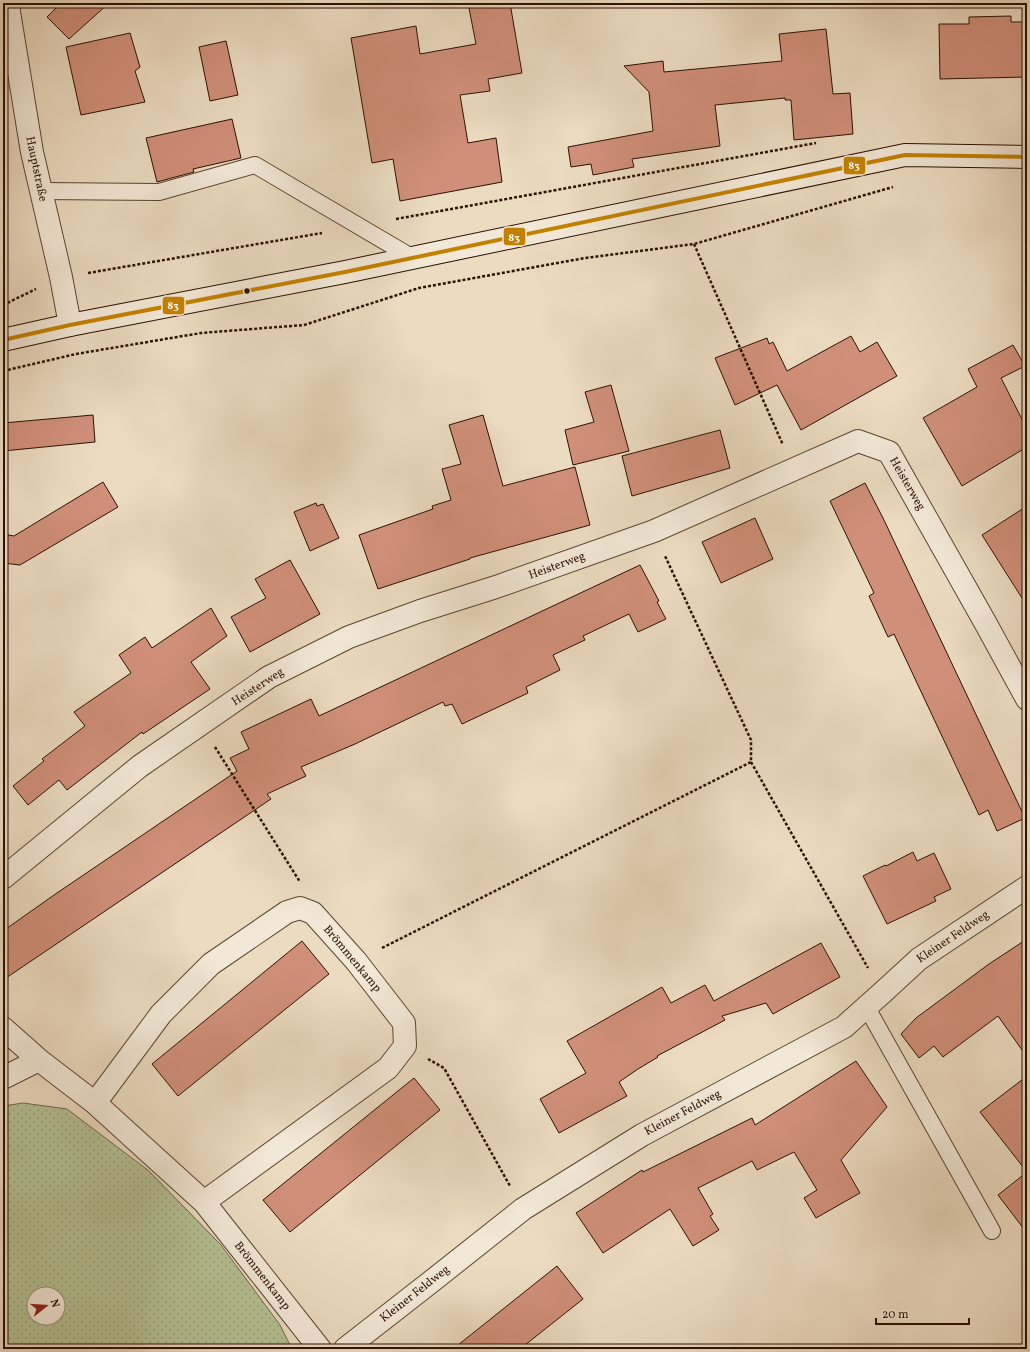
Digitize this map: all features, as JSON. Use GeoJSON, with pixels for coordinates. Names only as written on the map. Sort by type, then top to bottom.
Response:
{"type":"FeatureCollection","features":[{"type":"Feature","properties":{"kind":"street","name":"Hauptstraße"},"geometry":{"type":"LineString","coordinates":[[7,9],[32,152],[61,277],[70,326]]}},
{"type":"Feature","properties":{"kind":"street"},"geometry":{"type":"LineString","coordinates":[[3,340],[413,258],[904,155],[1027,157]]}},
{"type":"Feature","properties":{"kind":"street","name":"Heisterweg"},"geometry":{"type":"LineString","coordinates":[[3,878],[140,766],[269,678],[349,636],[420,611],[496,587],[654,531],[858,440],[889,452],[1027,699]]}},
{"type":"Feature","properties":{"kind":"street","name":"Kleiner Feldweg"},"geometry":{"type":"LineString","coordinates":[[345,1349],[523,1209],[642,1135],[844,1027],[919,959],[1027,887]]}},
{"type":"Feature","properties":{"kind":"street"},"geometry":{"type":"LineString","coordinates":[[95,1103],[161,1014],[211,964],[287,912],[300,908]]}},
{"type":"Feature","properties":{"kind":"street","name":"Brömmenkamp"},"geometry":{"type":"LineString","coordinates":[[300,908],[313,913],[356,961],[404,1023],[405,1046]]}},
{"type":"Feature","properties":{"kind":"street","name":"Brömmenkamp"},"geometry":{"type":"LineString","coordinates":[[3,1028],[39,1060],[95,1103],[204,1202],[320,1349]]}},
{"type":"Feature","properties":{"kind":"street"},"geometry":{"type":"LineString","coordinates":[[204,1202],[388,1068],[405,1046]]}},
{"type":"Feature","properties":{"kind":"street"},"geometry":{"type":"LineString","coordinates":[[3,1078],[39,1060]]}},
{"type":"Feature","properties":{"kind":"lane"},"geometry":{"type":"LineString","coordinates":[[40,191],[159,192],[255,165],[413,258]]}},
{"type":"Feature","properties":{"kind":"lane"},"geometry":{"type":"LineString","coordinates":[[874,1000],[992,1231]]}},
{"type":"Feature","properties":{"kind":"path"},"geometry":{"type":"LineString","coordinates":[[3,305],[61,277],[361,226],[822,142]]}},
{"type":"Feature","properties":{"kind":"path"},"geometry":{"type":"LineString","coordinates":[[3,371],[76,354],[201,333],[304,325],[419,288],[585,258],[694,244],[894,187]]}},
{"type":"Feature","properties":{"kind":"path"},"geometry":{"type":"LineString","coordinates":[[694,244],[794,468]]}},
{"type":"Feature","properties":{"kind":"path"},"geometry":{"type":"LineString","coordinates":[[654,531],[752,740],[751,762],[874,1000]]}},
{"type":"Feature","properties":{"kind":"path"},"geometry":{"type":"LineString","coordinates":[[201,725],[300,880],[300,908]]}},
{"type":"Feature","properties":{"kind":"path"},"geometry":{"type":"LineString","coordinates":[[356,961],[751,762]]}},
{"type":"Feature","properties":{"kind":"path"},"geometry":{"type":"LineString","coordinates":[[405,1046],[444,1068],[523,1209]]}},
{"type":"Feature","properties":{"kind":"green space"},"geometry":{"type":"Polygon","coordinates":[[[23,1103],[67,1109],[149,1171],[221,1245],[280,1325],[292,1349],[3,1349],[3,1106],[23,1103]]]}},
{"type":"Feature","properties":{"kind":"building"},"geometry":{"type":"Polygon","coordinates":[[[61,3],[109,3],[69,39],[47,17],[61,3]]]}},
{"type":"Feature","properties":{"kind":"building"},"geometry":{"type":"Polygon","coordinates":[[[468,3],[510,3],[522,73],[488,79],[490,91],[460,95],[468,143],[496,138],[502,182],[400,201],[393,159],[372,163],[351,38],[416,26],[420,54],[476,44],[468,3]]]}},
{"type":"Feature","properties":{"kind":"building"},"geometry":{"type":"Polygon","coordinates":[[[1011,16],[1011,22],[1027,22],[1027,77],[940,79],[939,24],[969,24],[969,17],[1011,16]]]}},
{"type":"Feature","properties":{"kind":"building"},"geometry":{"type":"Polygon","coordinates":[[[826,29],[833,94],[850,93],[853,134],[794,140],[791,100],[785,100],[785,98],[715,105],[720,146],[632,159],[634,167],[593,175],[591,164],[571,167],[568,147],[653,131],[649,92],[624,66],[663,61],[664,72],[782,61],[779,34],[826,29]]]}},
{"type":"Feature","properties":{"kind":"building"},"geometry":{"type":"Polygon","coordinates":[[[130,33],[140,67],[135,71],[145,102],[81,115],[66,47],[130,33]]]}},
{"type":"Feature","properties":{"kind":"building"},"geometry":{"type":"Polygon","coordinates":[[[226,41],[238,95],[210,101],[199,47],[226,41]]]}},
{"type":"Feature","properties":{"kind":"building"},"geometry":{"type":"Polygon","coordinates":[[[232,119],[241,158],[193,169],[194,172],[157,182],[146,138],[232,119]]]}},
{"type":"Feature","properties":{"kind":"building"},"geometry":{"type":"Polygon","coordinates":[[[851,336],[860,352],[877,342],[897,376],[801,430],[777,385],[735,405],[715,358],[767,338],[769,344],[773,342],[787,371],[851,336]]]}},
{"type":"Feature","properties":{"kind":"building"},"geometry":{"type":"Polygon","coordinates":[[[1013,345],[1025,366],[1001,378],[1027,429],[1027,447],[962,486],[923,418],[977,387],[968,369],[1013,345]]]}},
{"type":"Feature","properties":{"kind":"building"},"geometry":{"type":"Polygon","coordinates":[[[611,385],[629,451],[573,465],[565,430],[594,422],[585,392],[611,385]]]}},
{"type":"Feature","properties":{"kind":"building"},"geometry":{"type":"Polygon","coordinates":[[[93,415],[95,442],[3,451],[3,423],[93,415]]]}},
{"type":"Feature","properties":{"kind":"building"},"geometry":{"type":"Polygon","coordinates":[[[483,415],[503,486],[575,467],[590,525],[470,558],[378,589],[359,535],[433,509],[432,506],[451,500],[442,469],[461,464],[449,425],[483,415]]]}},
{"type":"Feature","properties":{"kind":"building"},"geometry":{"type":"Polygon","coordinates":[[[720,430],[730,468],[632,496],[622,456],[720,430]]]}},
{"type":"Feature","properties":{"kind":"building"},"geometry":{"type":"Polygon","coordinates":[[[103,482],[118,507],[20,565],[3,563],[3,534],[14,536],[103,482]]]}},
{"type":"Feature","properties":{"kind":"building"},"geometry":{"type":"Polygon","coordinates":[[[865,483],[1025,818],[997,831],[988,810],[979,815],[894,634],[888,637],[869,596],[874,593],[830,501],[865,483]]]}},
{"type":"Feature","properties":{"kind":"building"},"geometry":{"type":"Polygon","coordinates":[[[316,503],[317,506],[323,504],[339,538],[310,551],[294,512],[316,503]]]}},
{"type":"Feature","properties":{"kind":"building"},"geometry":{"type":"Polygon","coordinates":[[[1027,506],[1027,606],[982,535],[1027,506]]]}},
{"type":"Feature","properties":{"kind":"building"},"geometry":{"type":"Polygon","coordinates":[[[755,518],[773,559],[721,583],[702,542],[755,518]]]}},
{"type":"Feature","properties":{"kind":"building"},"geometry":{"type":"Polygon","coordinates":[[[290,560],[320,614],[250,652],[231,617],[266,598],[255,579],[290,560]]]}},
{"type":"Feature","properties":{"kind":"building"},"geometry":{"type":"Polygon","coordinates":[[[640,565],[659,601],[657,602],[666,619],[638,632],[629,614],[583,636],[585,640],[553,655],[560,670],[526,687],[528,693],[462,724],[452,704],[445,706],[443,702],[355,744],[301,767],[306,776],[267,794],[271,799],[3,980],[3,931],[237,771],[230,758],[249,749],[241,732],[311,699],[319,716],[640,565]]]}},
{"type":"Feature","properties":{"kind":"building"},"geometry":{"type":"Polygon","coordinates":[[[211,608],[227,636],[191,662],[210,689],[143,734],[142,732],[67,790],[59,780],[28,805],[13,786],[44,761],[42,759],[85,726],[74,712],[131,673],[119,655],[145,637],[152,648],[211,608]]]}},
{"type":"Feature","properties":{"kind":"building"},"geometry":{"type":"Polygon","coordinates":[[[913,852],[917,861],[934,853],[951,889],[934,897],[936,901],[887,924],[863,876],[913,852]]]}},
{"type":"Feature","properties":{"kind":"building"},"geometry":{"type":"Polygon","coordinates":[[[1027,939],[1027,1057],[998,1016],[943,1057],[934,1046],[919,1058],[901,1034],[916,1018],[989,964],[1027,939]]]}},
{"type":"Feature","properties":{"kind":"building"},"geometry":{"type":"Polygon","coordinates":[[[302,941],[329,974],[178,1096],[152,1064],[302,941]]]}},
{"type":"Feature","properties":{"kind":"building"},"geometry":{"type":"Polygon","coordinates":[[[821,943],[840,977],[773,1014],[766,1003],[722,1016],[725,1020],[657,1056],[658,1057],[619,1082],[627,1096],[559,1133],[540,1099],[586,1073],[567,1041],[662,987],[671,1003],[705,985],[714,1001],[821,943]]]}},
{"type":"Feature","properties":{"kind":"building"},"geometry":{"type":"Polygon","coordinates":[[[856,1061],[887,1107],[841,1160],[860,1193],[816,1218],[804,1198],[817,1190],[794,1152],[757,1170],[752,1161],[698,1188],[713,1214],[710,1216],[719,1230],[693,1246],[670,1209],[603,1253],[576,1213],[642,1170],[643,1172],[752,1118],[755,1125],[856,1061]]]}},
{"type":"Feature","properties":{"kind":"building"},"geometry":{"type":"Polygon","coordinates":[[[1027,1076],[1027,1172],[980,1112],[1027,1076]]]}},
{"type":"Feature","properties":{"kind":"building"},"geometry":{"type":"Polygon","coordinates":[[[414,1078],[440,1110],[290,1232],[263,1200],[414,1078]]]}},
{"type":"Feature","properties":{"kind":"building"},"geometry":{"type":"Polygon","coordinates":[[[1027,1172],[1027,1233],[998,1195],[1027,1172]]]}},
{"type":"Feature","properties":{"kind":"building"},"geometry":{"type":"Polygon","coordinates":[[[557,1266],[583,1299],[520,1349],[453,1349],[557,1266]]]}},
{"type":"Feature","properties":{"kind":"transit line","name":"83"},"geometry":{"type":"LineString","coordinates":[[3,340],[70,325],[345,272],[905,155],[1027,157]]}}]}
